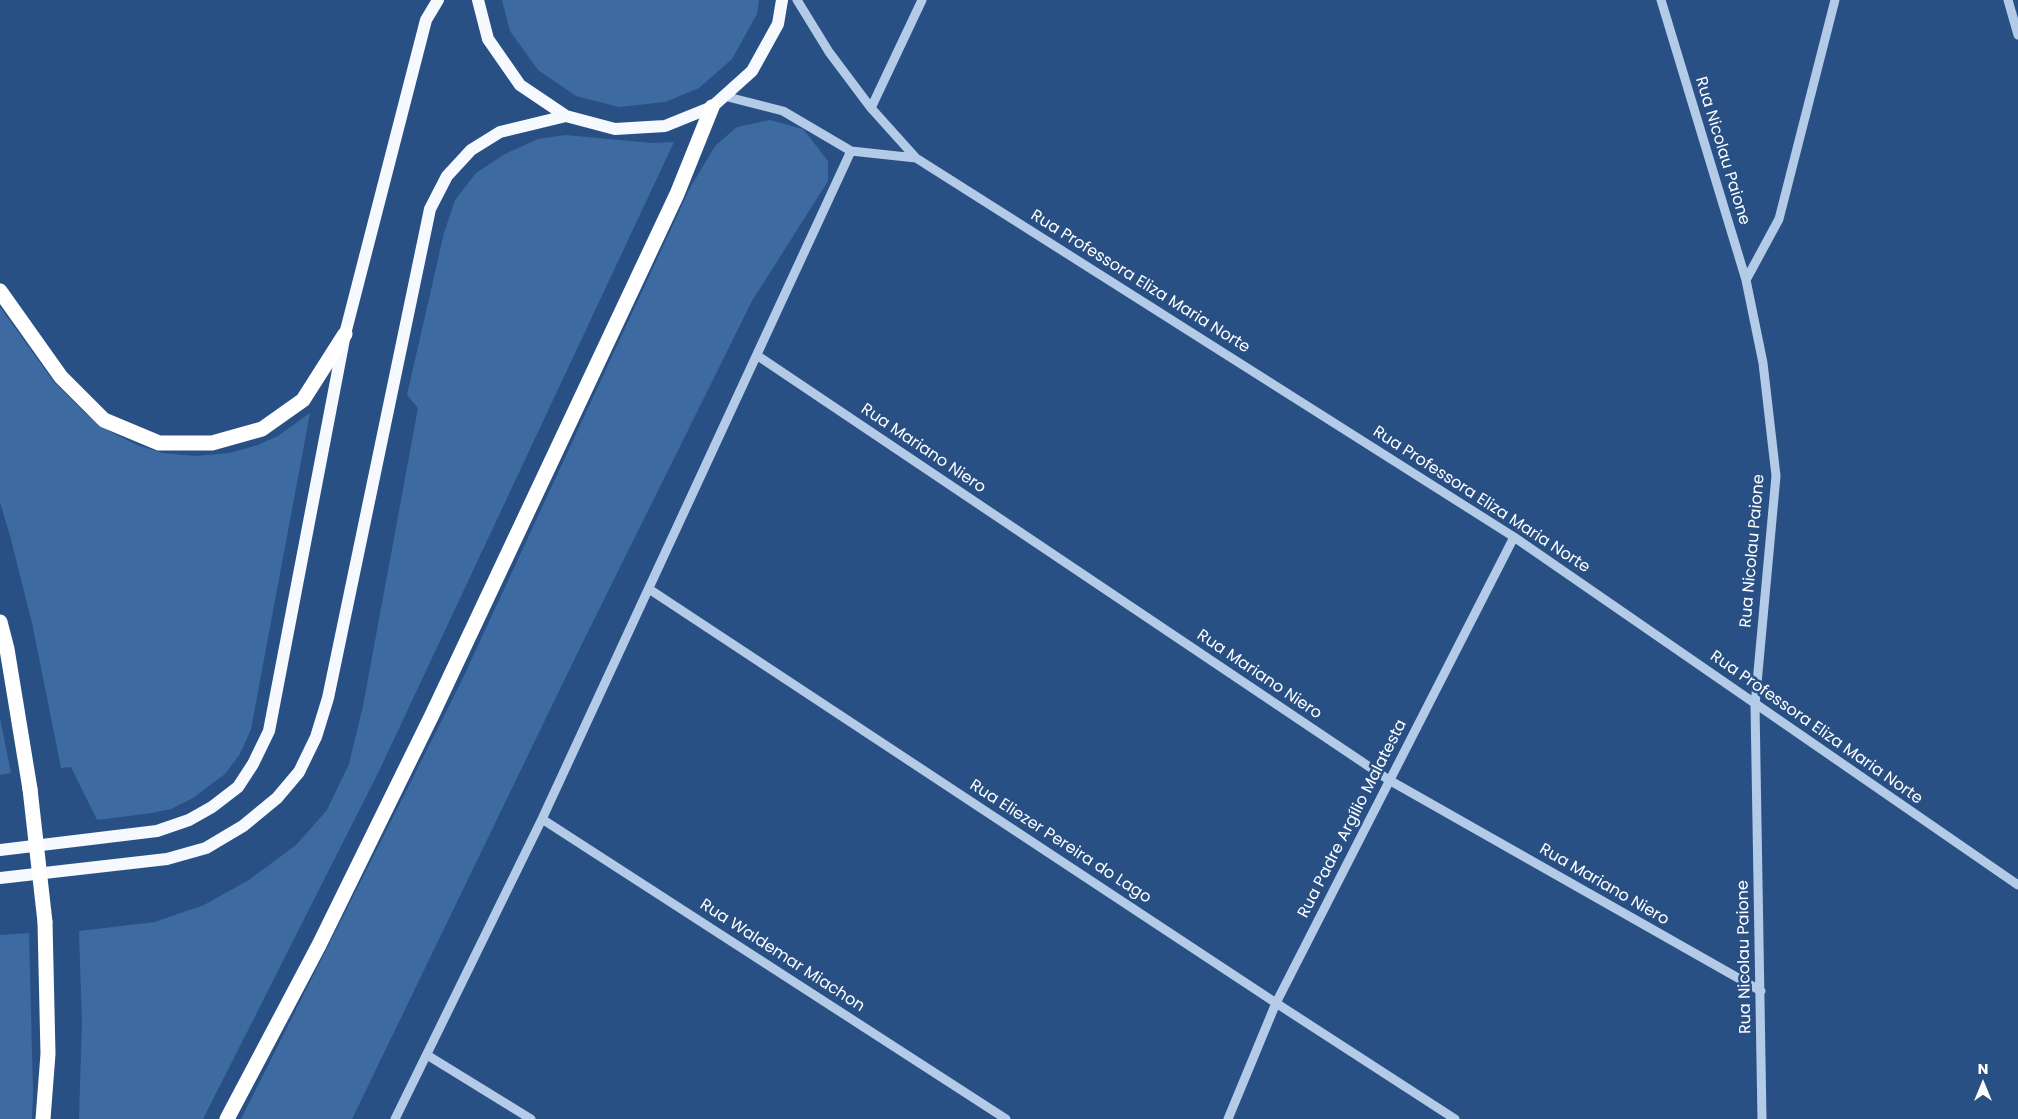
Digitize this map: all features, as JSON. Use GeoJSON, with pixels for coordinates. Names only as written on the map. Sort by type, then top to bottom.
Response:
{"type":"FeatureCollection","features":[{"type":"Feature","properties":{"kind":"highway"},"geometry":{"type":"LineString","coordinates":[[227,1119],[319,945],[432,715],[677,194],[712,107]]}},
{"type":"Feature","properties":{"kind":"highway"},"geometry":{"type":"LineString","coordinates":[[0,291],[61,378],[104,420],[159,443],[212,443],[262,429],[303,400],[345,334]]}},
{"type":"Feature","properties":{"kind":"highway"},"geometry":{"type":"LineString","coordinates":[[0,622],[7,649],[30,789],[45,922],[48,1054],[43,1119]]}},
{"type":"Feature","properties":{"kind":"main road"},"geometry":{"type":"LineString","coordinates":[[0,850],[157,831],[189,820],[212,807],[238,787],[254,764],[269,731],[345,334],[426,20],[438,0]]}},
{"type":"Feature","properties":{"kind":"main road"},"geometry":{"type":"LineString","coordinates":[[478,0],[488,39],[520,85],[566,116],[615,129],[665,126],[712,107],[752,71],[778,24],[782,0]]}},
{"type":"Feature","properties":{"kind":"main road"},"geometry":{"type":"LineString","coordinates":[[0,878],[167,859],[206,848],[243,826],[264,809],[277,798],[299,772],[316,737],[328,698],[430,209],[447,176],[471,150],[500,132],[566,116]]}},
{"type":"Feature","properties":{"kind":"street"},"geometry":{"type":"LineString","coordinates":[[797,0],[829,52],[871,108],[916,158]]}},
{"type":"Feature","properties":{"kind":"street"},"geometry":{"type":"LineString","coordinates":[[871,108],[922,0]]}},
{"type":"Feature","properties":{"kind":"street","name":"Rua Nicolau Paione"},"geometry":{"type":"LineString","coordinates":[[1661,0],[1746,280],[1763,363],[1776,476],[1755,705],[1762,1119]]}},
{"type":"Feature","properties":{"kind":"street"},"geometry":{"type":"LineString","coordinates":[[1746,280],[1779,219],[1835,0]]}},
{"type":"Feature","properties":{"kind":"street"},"geometry":{"type":"LineString","coordinates":[[2008,0],[2018,35]]}},
{"type":"Feature","properties":{"kind":"street"},"geometry":{"type":"LineString","coordinates":[[724,96],[783,111],[851,151],[916,158]]}},
{"type":"Feature","properties":{"kind":"street"},"geometry":{"type":"LineString","coordinates":[[396,1119],[542,819],[758,356],[851,151]]}},
{"type":"Feature","properties":{"kind":"street","name":"Rua Professora Eliza Maria Norte"},"geometry":{"type":"LineString","coordinates":[[916,158],[1514,536],[1755,705],[2018,885]]}},
{"type":"Feature","properties":{"kind":"street","name":"Rua Mariano Niero"},"geometry":{"type":"LineString","coordinates":[[758,356],[1389,780],[1761,991]]}},
{"type":"Feature","properties":{"kind":"street","name":"Rua Padre Argílio Malatesta"},"geometry":{"type":"LineString","coordinates":[[1228,1119],[1276,1003],[1514,536]]}},
{"type":"Feature","properties":{"kind":"street","name":"Rua Eliezer Pereira do Lago"},"geometry":{"type":"LineString","coordinates":[[649,589],[1455,1119]]}},
{"type":"Feature","properties":{"kind":"street","name":"Rua Waldemar Miachon"},"geometry":{"type":"LineString","coordinates":[[542,819],[1006,1119]]}},
{"type":"Feature","properties":{"kind":"street"},"geometry":{"type":"LineString","coordinates":[[427,1055],[531,1119]]}},
{"type":"Feature","properties":{"kind":"shaded area"},"geometry":{"type":"Polygon","coordinates":[[[502,0],[759,0],[757,14],[732,59],[699,88],[665,102],[619,107],[576,96],[538,70],[510,31],[502,0]]]}},
{"type":"Feature","properties":{"kind":"shaded area"},"geometry":{"type":"Polygon","coordinates":[[[770,120],[803,129],[828,161],[828,181],[752,301],[575,658],[352,1119],[241,1119],[462,680],[690,188],[715,146],[737,127],[770,120]]]}},
{"type":"Feature","properties":{"kind":"shaded area"},"geometry":{"type":"Polygon","coordinates":[[[565,135],[652,143],[674,142],[379,771],[203,1119],[79,1119],[82,1023],[79,931],[155,922],[204,905],[249,880],[296,845],[327,810],[349,764],[363,706],[418,408],[407,395],[444,233],[455,200],[476,173],[505,154],[538,139],[565,135]]]}},
{"type":"Feature","properties":{"kind":"shaded area"},"geometry":{"type":"Polygon","coordinates":[[[0,307],[54,382],[85,413],[109,431],[137,445],[163,453],[195,456],[230,453],[258,445],[278,436],[310,413],[251,729],[240,754],[225,774],[193,798],[171,809],[97,820],[71,767],[61,768],[32,623],[0,502],[0,307]]]}},
{"type":"Feature","properties":{"kind":"shaded area"},"geometry":{"type":"Polygon","coordinates":[[[0,718],[11,773],[0,775],[0,718]]]}},
{"type":"Feature","properties":{"kind":"shaded area"},"geometry":{"type":"Polygon","coordinates":[[[29,933],[32,1119],[0,1119],[0,935],[29,933]]]}}]}
